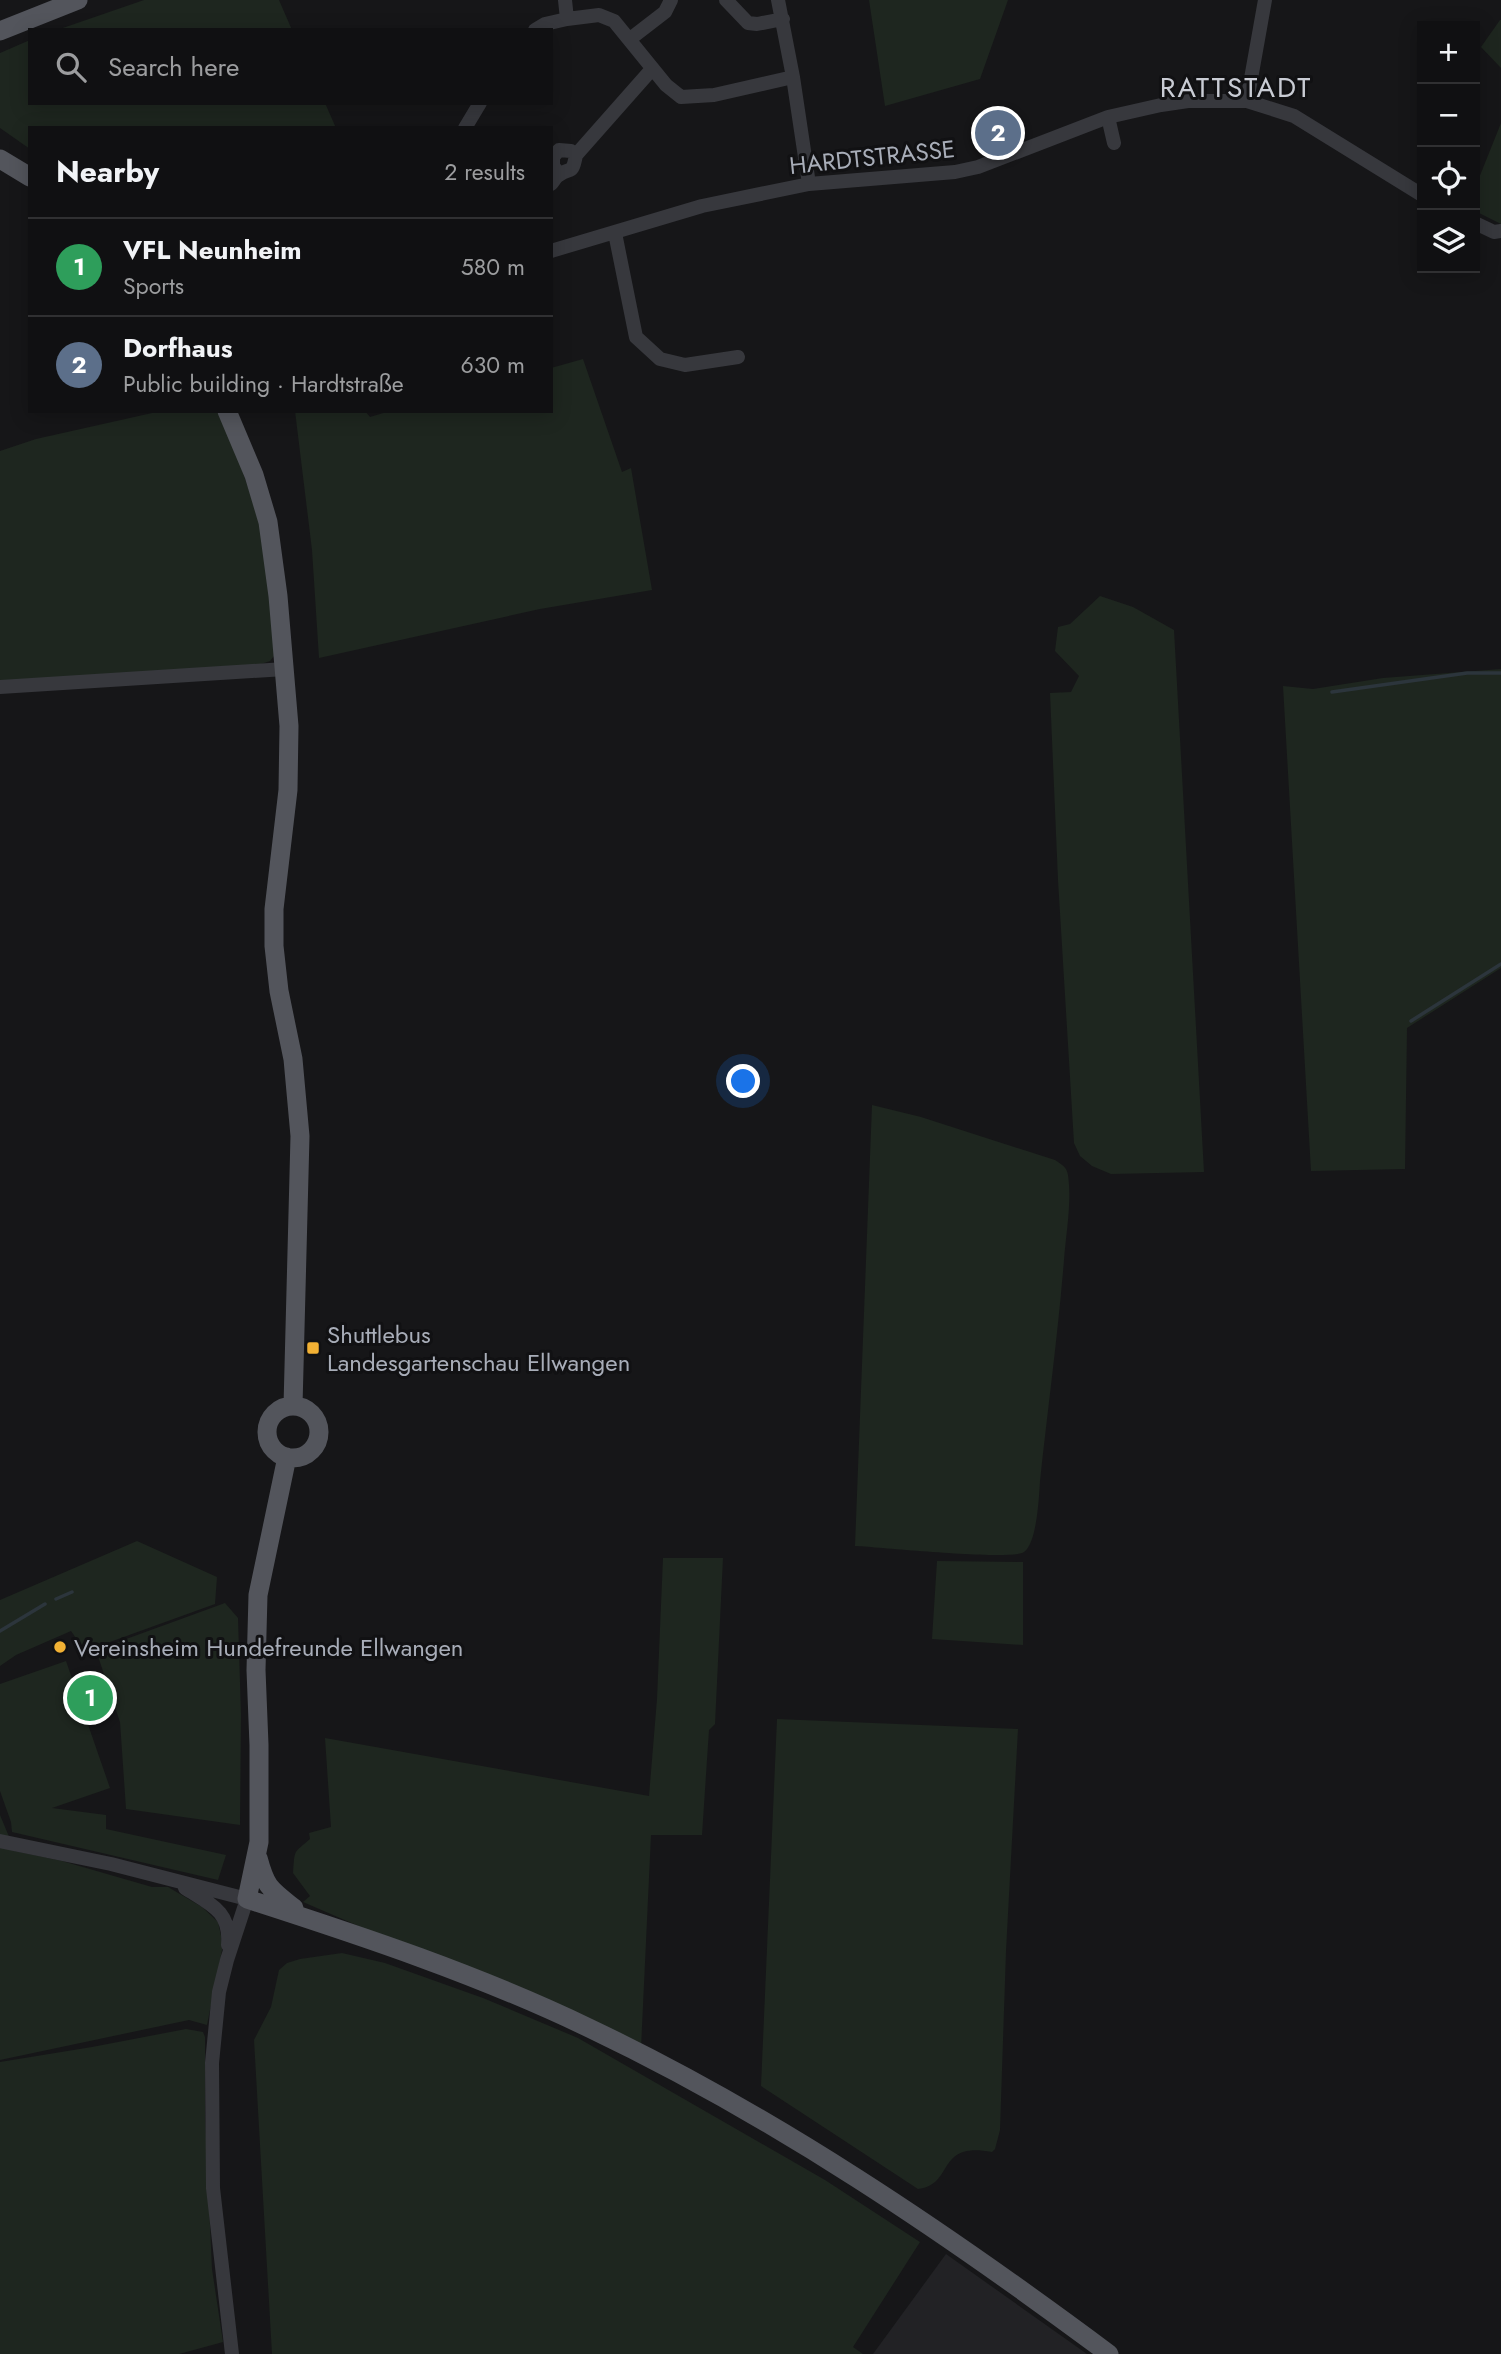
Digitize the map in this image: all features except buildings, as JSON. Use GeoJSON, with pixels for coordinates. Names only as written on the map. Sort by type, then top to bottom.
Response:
{"type":"FeatureCollection","features":[{"type":"Feature","properties":{"kind":"main road"},"geometry":{"type":"LineString","coordinates":[[0,31],[78,0]]}},
{"type":"Feature","properties":{"kind":"main road"},"geometry":{"type":"LineString","coordinates":[[0,159],[28,176]]}},
{"type":"Feature","properties":{"kind":"main road"},"geometry":{"type":"LineString","coordinates":[[228,413],[254,475],[268,523],[278,596],[289,726],[288,790],[274,909],[274,946],[279,990],[293,1059],[300,1136],[293,1406]]}},
{"type":"Feature","properties":{"kind":"main road"},"geometry":{"type":"LineString","coordinates":[[300,1406],[316,1418],[318,1438],[312,1450],[300,1457],[287,1457],[272,1447],[267,1430],[270,1419],[277,1411],[300,1406]]}},
{"type":"Feature","properties":{"kind":"main road"},"geometry":{"type":"LineString","coordinates":[[287,1457],[258,1595],[258,1856],[263,1878],[273,1894],[309,1919]]}},
{"type":"Feature","properties":{"kind":"main road"},"geometry":{"type":"LineString","coordinates":[[258,1856],[247,1899],[406,1953],[518,1997],[589,2028],[691,2081],[863,2181],[1038,2301],[1109,2354]]}},
{"type":"Feature","properties":{"kind":"street"},"geometry":{"type":"LineString","coordinates":[[565,0],[568,19]]}},
{"type":"Feature","properties":{"kind":"street"},"geometry":{"type":"LineString","coordinates":[[630,38],[665,12],[671,0]]}},
{"type":"Feature","properties":{"kind":"street"},"geometry":{"type":"LineString","coordinates":[[726,0],[748,23],[783,19]]}},
{"type":"Feature","properties":{"kind":"street"},"geometry":{"type":"LineString","coordinates":[[778,0],[809,184]]}},
{"type":"Feature","properties":{"kind":"street"},"geometry":{"type":"LineString","coordinates":[[1247,101],[1265,0]]}},
{"type":"Feature","properties":{"kind":"street"},"geometry":{"type":"LineString","coordinates":[[539,28],[568,19],[599,15],[614,21],[666,85],[681,97],[714,95],[793,77]]}},
{"type":"Feature","properties":{"kind":"street"},"geometry":{"type":"LineString","coordinates":[[555,179],[570,171],[576,155],[652,69]]}},
{"type":"Feature","properties":{"kind":"street","name":"HARDTSTRASSE"},"geometry":{"type":"LineString","coordinates":[[553,250],[702,206],[809,184],[955,172],[978,167],[1108,117],[1188,101],[1247,101],[1294,116],[1417,192]]}},
{"type":"Feature","properties":{"kind":"street"},"geometry":{"type":"LineString","coordinates":[[466,126],[479,105]]}},
{"type":"Feature","properties":{"kind":"street"},"geometry":{"type":"LineString","coordinates":[[1108,117],[1114,143]]}},
{"type":"Feature","properties":{"kind":"street"},"geometry":{"type":"LineString","coordinates":[[1480,226],[1499,235]]}},
{"type":"Feature","properties":{"kind":"street"},"geometry":{"type":"LineString","coordinates":[[615,233],[636,337],[660,359],[685,365],[738,357]]}},
{"type":"Feature","properties":{"kind":"street"},"geometry":{"type":"LineString","coordinates":[[0,687],[285,669]]}},
{"type":"Feature","properties":{"kind":"street"},"geometry":{"type":"LineString","coordinates":[[0,1840],[247,1899],[219,1992],[214,2040],[213,2174],[232,2352]]}},
{"type":"Feature","properties":{"kind":"street"},"geometry":{"type":"LineString","coordinates":[[171,1880],[218,1909],[229,1933],[227,1961]]}},
{"type":"Feature","properties":{"kind":"shaded area"},"geometry":{"type":"Polygon","coordinates":[[[144,0],[279,0],[291,28],[63,28],[144,0]]]}},
{"type":"Feature","properties":{"kind":"shaded area"},"geometry":{"type":"Polygon","coordinates":[[[869,0],[1008,0],[980,79],[885,106],[869,0]]]}},
{"type":"Feature","properties":{"kind":"shaded area"},"geometry":{"type":"Polygon","coordinates":[[[1501,20],[1501,68],[1481,47],[1501,20]]]}},
{"type":"Feature","properties":{"kind":"shaded area"},"geometry":{"type":"Polygon","coordinates":[[[28,41],[28,105],[326,105],[335,126],[28,126],[28,148],[0,128],[0,53],[28,41]]]}},
{"type":"Feature","properties":{"kind":"shaded area"},"geometry":{"type":"Polygon","coordinates":[[[1501,123],[1501,224],[1480,214],[1480,176],[1501,123]]]}},
{"type":"Feature","properties":{"kind":"shaded area"},"geometry":{"type":"Polygon","coordinates":[[[583,359],[622,472],[631,468],[652,590],[540,609],[319,658],[312,550],[295,413],[367,413],[370,417],[383,413],[553,413],[553,367],[583,359]]]}},
{"type":"Feature","properties":{"kind":"shaded area"},"geometry":{"type":"Polygon","coordinates":[[[152,413],[219,413],[228,428],[261,526],[278,651],[270,661],[258,665],[0,682],[0,451],[36,439],[152,413]]]}},
{"type":"Feature","properties":{"kind":"shaded area"},"geometry":{"type":"Polygon","coordinates":[[[1100,596],[1133,607],[1174,630],[1204,1172],[1111,1174],[1092,1166],[1080,1156],[1074,1143],[1050,693],[1071,692],[1079,676],[1055,651],[1058,627],[1070,624],[1100,596]]]}},
{"type":"Feature","properties":{"kind":"shaded area"},"geometry":{"type":"Polygon","coordinates":[[[1501,669],[1501,968],[1407,1028],[1405,1169],[1311,1171],[1283,686],[1313,689],[1383,678],[1501,669]]]}},
{"type":"Feature","properties":{"kind":"shaded area"},"geometry":{"type":"Polygon","coordinates":[[[872,1105],[921,1117],[1055,1160],[1067,1172],[1068,1218],[1038,1508],[1035,1530],[1024,1552],[996,1555],[855,1546],[872,1105]]]}},
{"type":"Feature","properties":{"kind":"shaded area"},"geometry":{"type":"Polygon","coordinates":[[[137,1541],[217,1577],[215,1604],[85,1651],[71,1631],[16,1655],[0,1666],[0,1600],[137,1541]]]}},
{"type":"Feature","properties":{"kind":"shaded area"},"geometry":{"type":"Polygon","coordinates":[[[663,1558],[723,1558],[715,1724],[709,1730],[702,1835],[651,1835],[641,2048],[303,1902],[310,1896],[293,1873],[296,1852],[310,1839],[309,1833],[331,1827],[325,1738],[649,1796],[657,1699],[663,1558]]]}},
{"type":"Feature","properties":{"kind":"shaded area"},"geometry":{"type":"Polygon","coordinates":[[[937,1561],[1023,1562],[1023,1645],[932,1639],[937,1561]]]}},
{"type":"Feature","properties":{"kind":"shaded area"},"geometry":{"type":"Polygon","coordinates":[[[225,1603],[238,1618],[240,1825],[126,1809],[120,1722],[96,1650],[225,1603]]]}},
{"type":"Feature","properties":{"kind":"shaded area"},"geometry":{"type":"Polygon","coordinates":[[[66,1661],[110,1788],[52,1808],[106,1815],[106,1829],[226,1855],[218,1880],[12,1832],[0,1791],[0,1684],[66,1661]]]}},
{"type":"Feature","properties":{"kind":"shaded area"},"geometry":{"type":"Polygon","coordinates":[[[777,1719],[1018,1729],[1000,2130],[992,2152],[974,2150],[962,2153],[953,2158],[937,2180],[929,2186],[918,2189],[761,2086],[777,1719]]]}},
{"type":"Feature","properties":{"kind":"shaded area"},"geometry":{"type":"Polygon","coordinates":[[[0,1815],[15,1851],[62,1861],[152,1887],[168,1887],[202,1907],[218,1922],[223,1945],[207,2025],[189,2020],[0,2060],[0,1815]]]}},
{"type":"Feature","properties":{"kind":"shaded area"},"geometry":{"type":"Polygon","coordinates":[[[342,1953],[385,1963],[483,1998],[578,2038],[825,2180],[920,2242],[853,2347],[863,2354],[272,2354],[254,2040],[271,2007],[279,1970],[287,1963],[300,1959],[342,1953]]]}},
{"type":"Feature","properties":{"kind":"shaded area"},"geometry":{"type":"Polygon","coordinates":[[[186,2029],[203,2032],[205,2037],[205,2115],[212,2269],[223,2342],[179,2354],[0,2354],[0,2062],[186,2029]]]}},
{"type":"Feature","properties":{"kind":"shaded area"},"geometry":{"type":"Polygon","coordinates":[[[946,2254],[1087,2354],[873,2354],[946,2254]]]}},
{"type":"Feature","properties":{"kind":"waterway"},"geometry":{"type":"LineString","coordinates":[[1332,692],[1467,673],[1501,673]]}},
{"type":"Feature","properties":{"kind":"waterway"},"geometry":{"type":"LineString","coordinates":[[1411,1021],[1501,964]]}},
{"type":"Feature","properties":{"kind":"waterway"},"geometry":{"type":"LineString","coordinates":[[56,1599],[72,1592]]}},
{"type":"Feature","properties":{"kind":"waterway"},"geometry":{"type":"LineString","coordinates":[[0,1631],[45,1604]]}},
{"type":"Feature","properties":{"kind":"place","name":"Dorfhaus"},"geometry":{"type":"Point","coordinates":[998,133]}},
{"type":"Feature","properties":{"kind":"place","name":"Shuttlebus Landesgartenschau Ellwangen"},"geometry":{"type":"Point","coordinates":[313,1348]}},
{"type":"Feature","properties":{"kind":"place","name":"Vereinsheim Hundefreunde Ellwangen"},"geometry":{"type":"Point","coordinates":[60,1647]}},
{"type":"Feature","properties":{"kind":"place","name":"VFL Neunheim"},"geometry":{"type":"Point","coordinates":[90,1698]}},
{"type":"Feature","properties":{"kind":"district","name":"RATTSTADT"},"geometry":{"type":"Point","coordinates":[1236,87]}}]}
